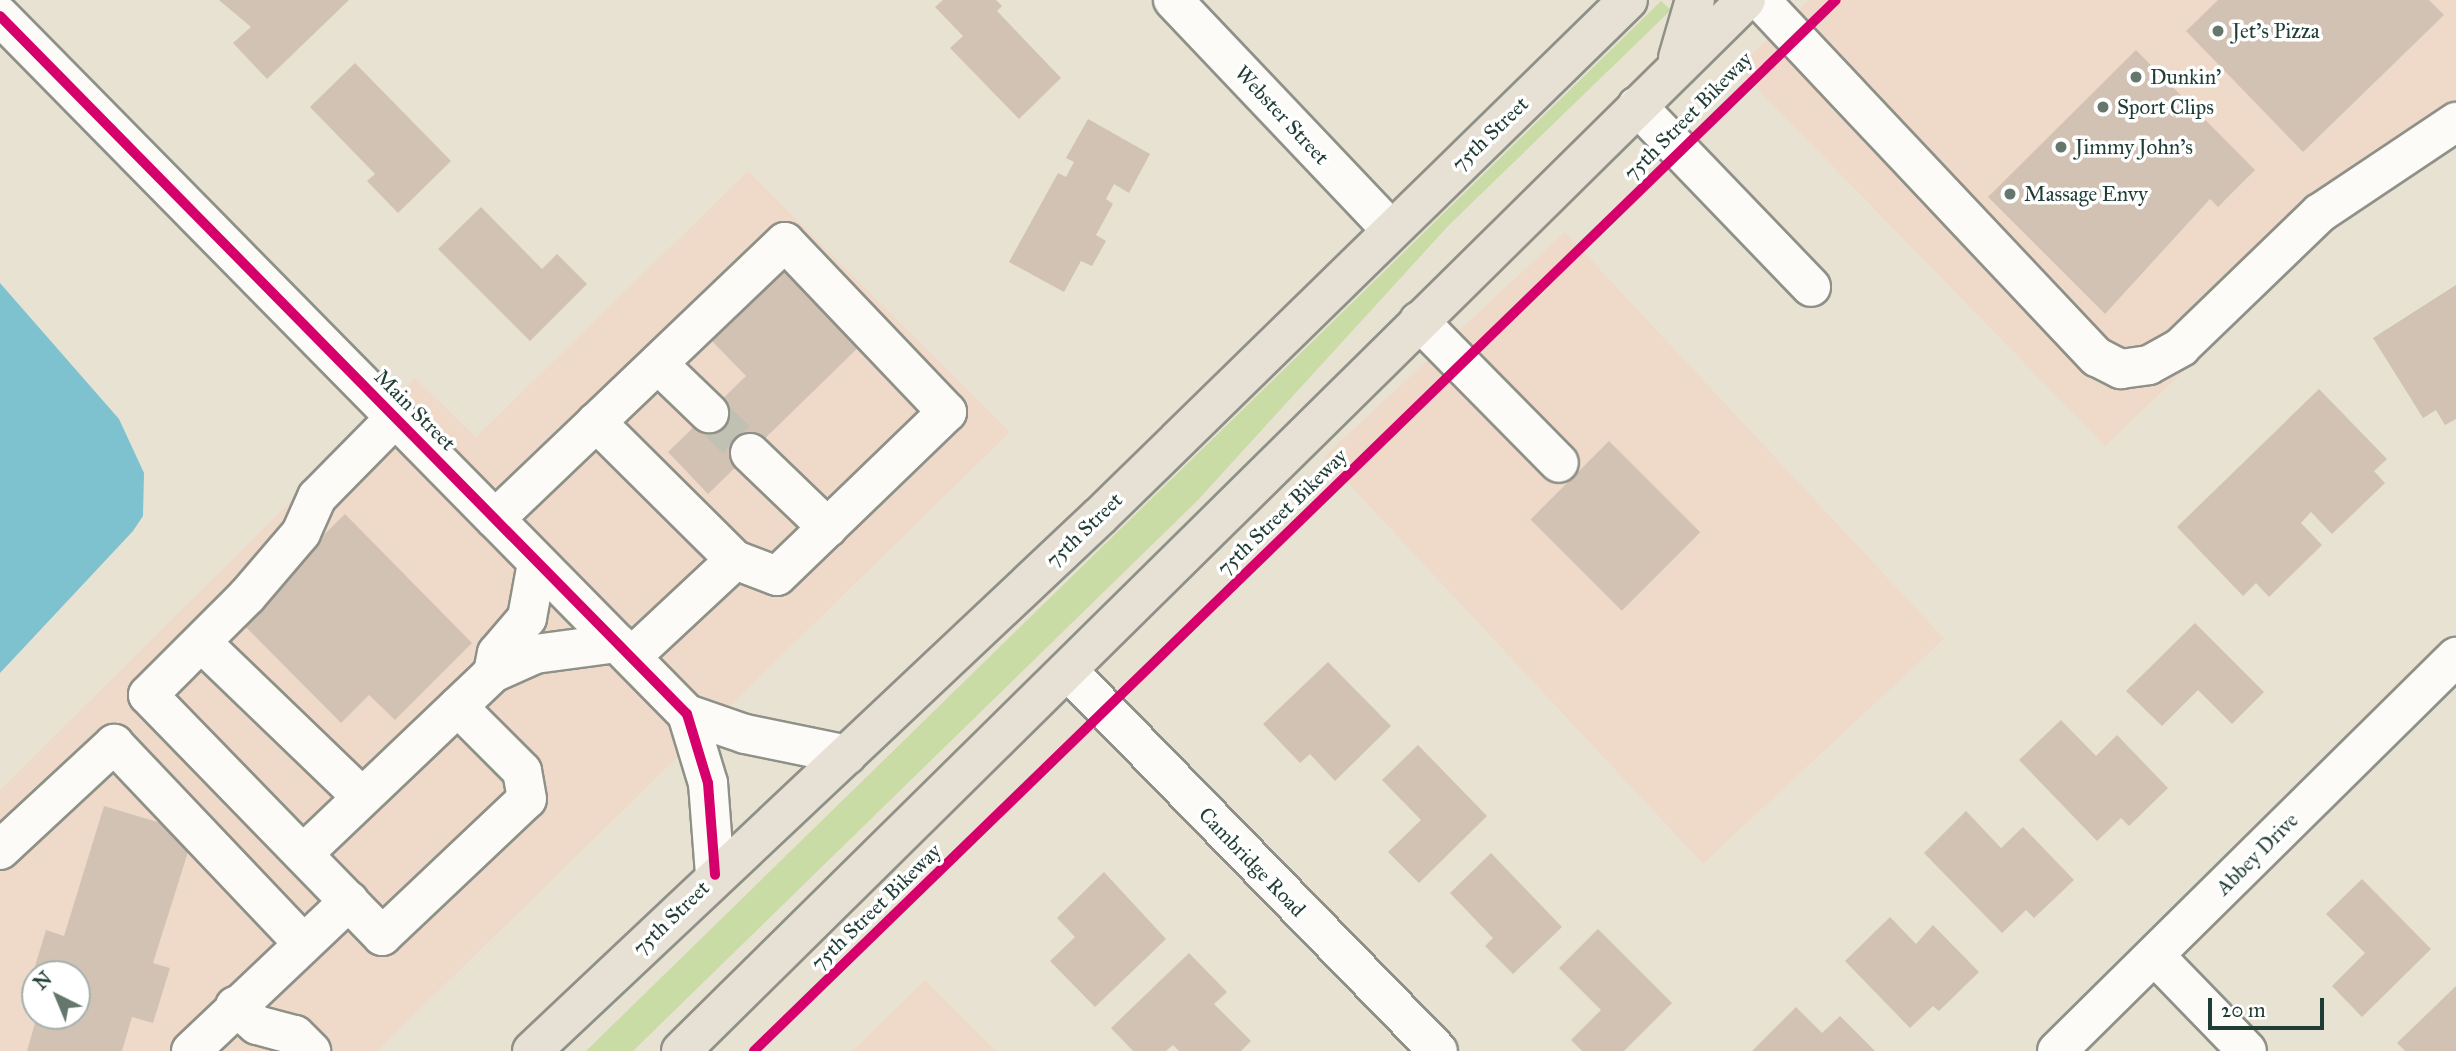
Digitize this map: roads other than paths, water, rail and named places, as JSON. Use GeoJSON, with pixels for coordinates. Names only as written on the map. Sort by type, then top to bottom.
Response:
{"type":"FeatureCollection","features":[{"type":"Feature","properties":{"kind":"main road","name":"75th Street"},"geometry":{"type":"LineString","coordinates":[[532,1051],[715,874],[847,755],[1628,0]]}},
{"type":"Feature","properties":{"kind":"main road"},"geometry":{"type":"LineString","coordinates":[[1666,77],[1686,45],[1696,0]]}},
{"type":"Feature","properties":{"kind":"main road"},"geometry":{"type":"LineString","coordinates":[[681,1051],[1746,0]]}},
{"type":"Feature","properties":{"kind":"street","name":"Webster Street"},"geometry":{"type":"LineString","coordinates":[[1173,0],[1391,230]]}},
{"type":"Feature","properties":{"kind":"street"},"geometry":{"type":"LineString","coordinates":[[1760,0],[2097,357],[2120,369],[2149,365],[2181,347],[2320,213],[2456,122]]}},
{"type":"Feature","properties":{"kind":"street","name":"Main Street"},"geometry":{"type":"LineString","coordinates":[[0,16],[687,714],[746,734],[847,755]]}},
{"type":"Feature","properties":{"kind":"street"},"geometry":{"type":"LineString","coordinates":[[1637,106],[1811,286]]}},
{"type":"Feature","properties":{"kind":"street"},"geometry":{"type":"LineString","coordinates":[[495,519],[785,243],[947,412],[777,576],[735,560],[597,422]]}},
{"type":"Feature","properties":{"kind":"street"},"geometry":{"type":"LineString","coordinates":[[1419,321],[1559,463]]}},
{"type":"Feature","properties":{"kind":"street"},"geometry":{"type":"LineString","coordinates":[[658,364],[709,413]]}},
{"type":"Feature","properties":{"kind":"street"},"geometry":{"type":"LineString","coordinates":[[395,418],[339,472],[290,547],[202,643],[148,695],[383,936],[527,799],[522,771],[458,707]]}},
{"type":"Feature","properties":{"kind":"street"},"geometry":{"type":"LineString","coordinates":[[750,453],[828,528]]}},
{"type":"Feature","properties":{"kind":"street"},"geometry":{"type":"LineString","coordinates":[[303,854],[494,673],[535,654],[624,650],[735,560]]}},
{"type":"Feature","properties":{"kind":"street"},"geometry":{"type":"LineString","coordinates":[[494,673],[497,653],[527,618],[537,563]]}},
{"type":"Feature","properties":{"kind":"street"},"geometry":{"type":"LineString","coordinates":[[202,643],[362,797]]}},
{"type":"Feature","properties":{"kind":"street","name":"Abbey Drive"},"geometry":{"type":"LineString","coordinates":[[2057,1051],[2456,657]]}},
{"type":"Feature","properties":{"kind":"street","name":"Cambridge Road"},"geometry":{"type":"LineString","coordinates":[[1068,671],[1438,1051]]}},
{"type":"Feature","properties":{"kind":"street","name":"Main Street"},"geometry":{"type":"LineString","coordinates":[[687,714],[708,783],[715,874]]}},
{"type":"Feature","properties":{"kind":"street"},"geometry":{"type":"LineString","coordinates":[[0,850],[114,744],[302,942]]}},
{"type":"Feature","properties":{"kind":"street"},"geometry":{"type":"LineString","coordinates":[[250,1027],[302,942],[349,901]]}},
{"type":"Feature","properties":{"kind":"street"},"geometry":{"type":"LineString","coordinates":[[2155,956],[2247,1051]]}},
{"type":"Feature","properties":{"kind":"street"},"geometry":{"type":"LineString","coordinates":[[191,1051],[250,1027],[295,1035],[311,1051]]}},
{"type":"Feature","properties":{"kind":"water"},"geometry":{"type":"Polygon","coordinates":[[[0,283],[119,419],[144,473],[143,516],[133,531],[0,673],[0,283]]]}},
{"type":"Feature","properties":{"kind":"tunnel"},"geometry":{"type":"LineString","coordinates":[[709,413],[750,453]]}},
{"type":"Feature","properties":{"kind":"place","name":"Jet's Pizza"},"geometry":{"type":"Point","coordinates":[2218,31]}},
{"type":"Feature","properties":{"kind":"place","name":"Dunkin'"},"geometry":{"type":"Point","coordinates":[2136,77]}},
{"type":"Feature","properties":{"kind":"place","name":"Sport Clips"},"geometry":{"type":"Point","coordinates":[2103,107]}},
{"type":"Feature","properties":{"kind":"place","name":"Jimmy John's"},"geometry":{"type":"Point","coordinates":[2061,147]}},
{"type":"Feature","properties":{"kind":"place","name":"Massage Envy"},"geometry":{"type":"Point","coordinates":[2010,194]}}]}
